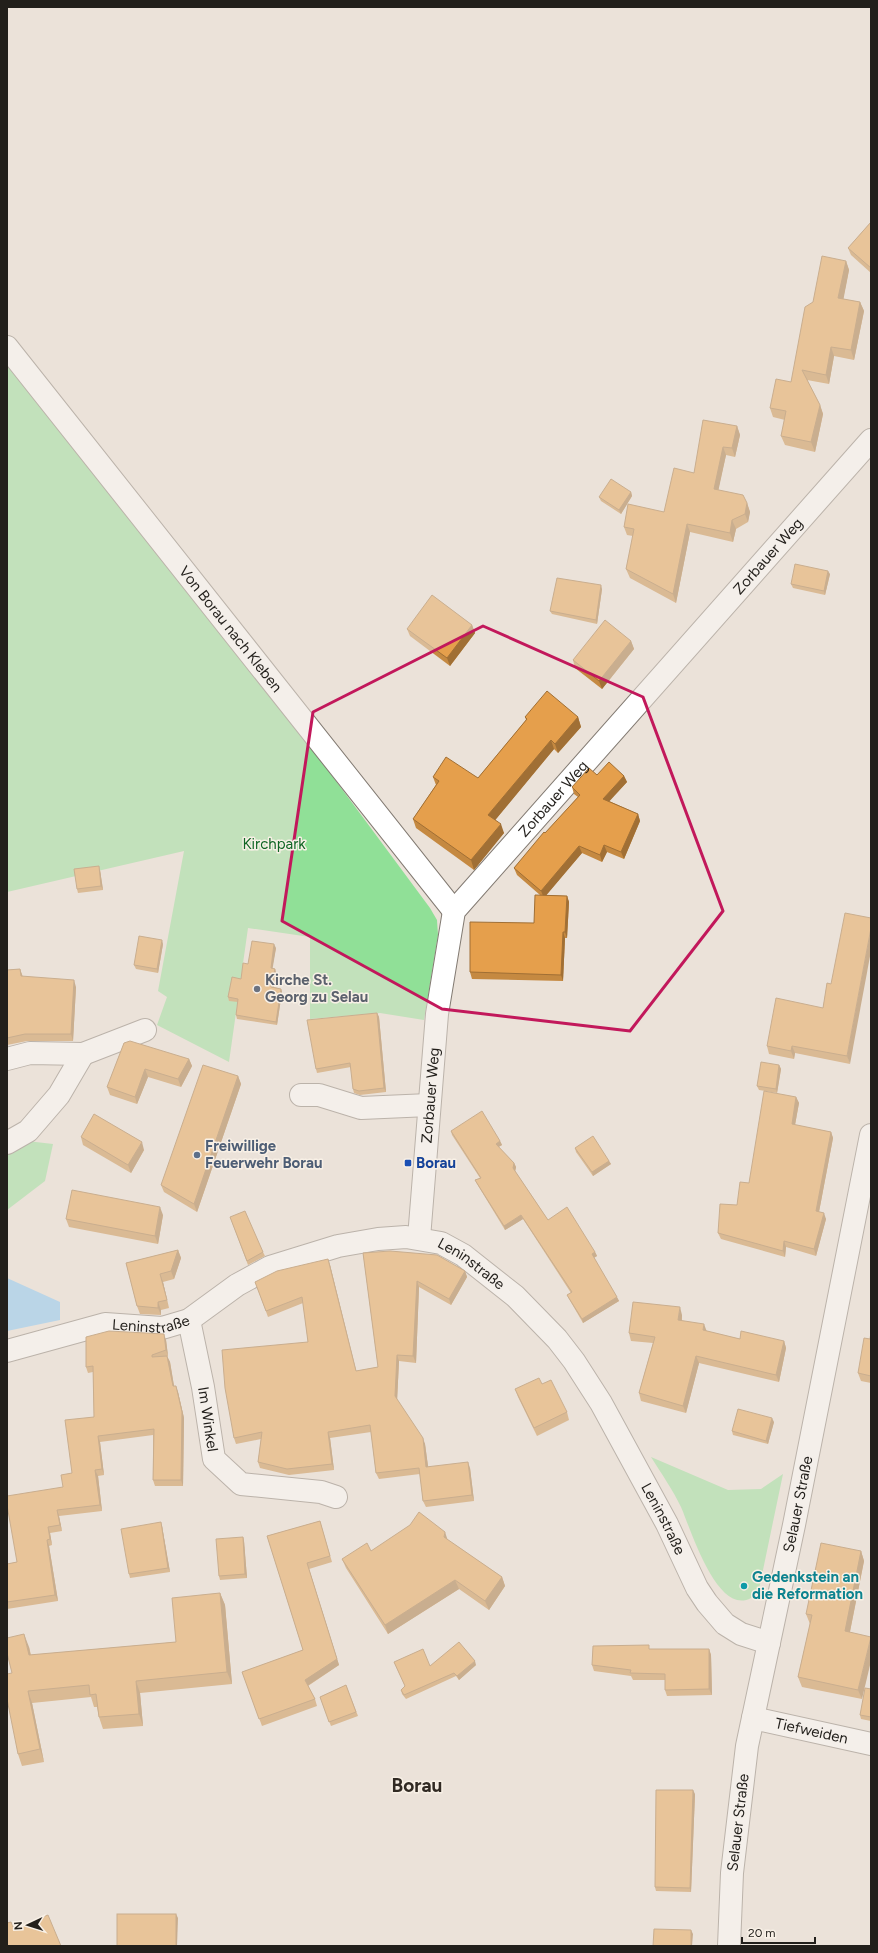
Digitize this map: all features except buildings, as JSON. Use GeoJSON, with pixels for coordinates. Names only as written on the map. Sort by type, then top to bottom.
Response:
{"type":"FeatureCollection","features":[{"type":"Feature","properties":{"kind":"street","name":"Von Borau nach Kleben"},"geometry":{"type":"LineString","coordinates":[[7,347],[454,912]]}},
{"type":"Feature","properties":{"kind":"street","name":"Zorbauer Weg"},"geometry":{"type":"LineString","coordinates":[[419,1238],[437,1014],[454,912],[871,440]]}},
{"type":"Feature","properties":{"kind":"street"},"geometry":{"type":"LineString","coordinates":[[7,1059],[30,1053],[83,1054],[145,1030]]}},
{"type":"Feature","properties":{"kind":"street"},"geometry":{"type":"LineString","coordinates":[[7,1143],[28,1131],[54,1101],[83,1054]]}},
{"type":"Feature","properties":{"kind":"street"},"geometry":{"type":"LineString","coordinates":[[301,1094],[319,1095],[361,1108],[430,1105]]}},
{"type":"Feature","properties":{"kind":"street","name":"Selauer Straße"},"geometry":{"type":"LineString","coordinates":[[729,1946],[732,1873],[736,1830],[753,1718],[794,1526],[871,1135]]}},
{"type":"Feature","properties":{"kind":"street","name":"Leninstraße"},"geometry":{"type":"LineString","coordinates":[[7,1351],[104,1324],[162,1328],[189,1320],[237,1285],[270,1267],[338,1246],[378,1239],[419,1238],[441,1243],[462,1255],[515,1296],[557,1339],[574,1360],[601,1403],[667,1524],[698,1588],[707,1603],[725,1624],[741,1634],[769,1643]]}},
{"type":"Feature","properties":{"kind":"street","name":"Im Winkel"},"geometry":{"type":"LineString","coordinates":[[189,1320],[203,1387],[214,1459],[241,1484],[321,1492],[336,1497]]}},
{"type":"Feature","properties":{"kind":"street","name":"Tiefweiden"},"geometry":{"type":"LineString","coordinates":[[753,1718],[871,1744]]}},
{"type":"Feature","properties":{"kind":"highlighted area"},"geometry":{"type":"Polygon","coordinates":[[[483,626],[643,697],[723,911],[630,1031],[442,1009],[282,921],[313,712],[483,626]]]}},
{"type":"Feature","properties":{"kind":"green space","name":"Kirchpark"},"geometry":{"type":"Polygon","coordinates":[[[7,361],[225,631],[430,908],[437,920],[438,935],[424,1020],[380,1013],[310,1019],[310,937],[248,928],[229,1062],[157,1025],[167,997],[158,991],[184,851],[7,892],[7,361]]]}},
{"type":"Feature","properties":{"kind":"green space"},"geometry":{"type":"Polygon","coordinates":[[[27,1141],[53,1144],[45,1181],[7,1210],[7,1154],[27,1141]]]}},
{"type":"Feature","properties":{"kind":"green space"},"geometry":{"type":"Polygon","coordinates":[[[651,1457],[728,1490],[761,1489],[783,1474],[759,1589],[751,1598],[739,1600],[727,1595],[716,1583],[698,1550],[678,1501],[651,1457]]]}},
{"type":"Feature","properties":{"kind":"water"},"geometry":{"type":"Polygon","coordinates":[[[7,1278],[60,1302],[60,1320],[7,1331],[7,1278]]]}},
{"type":"Feature","properties":{"kind":"place","name":"Kirche St. Georg zu Selau"},"geometry":{"type":"Point","coordinates":[257,989]}},
{"type":"Feature","properties":{"kind":"place","name":"Freiwillige Feuerwehr Borau"},"geometry":{"type":"Point","coordinates":[197,1155]}},
{"type":"Feature","properties":{"kind":"place","name":"Borau"},"geometry":{"type":"Point","coordinates":[408,1163]}},
{"type":"Feature","properties":{"kind":"place","name":"Gedenkstein an die Reformation"},"geometry":{"type":"Point","coordinates":[744,1586]}},
{"type":"Feature","properties":{"kind":"district","name":"Borau"},"geometry":{"type":"Point","coordinates":[417,1785]}}]}
